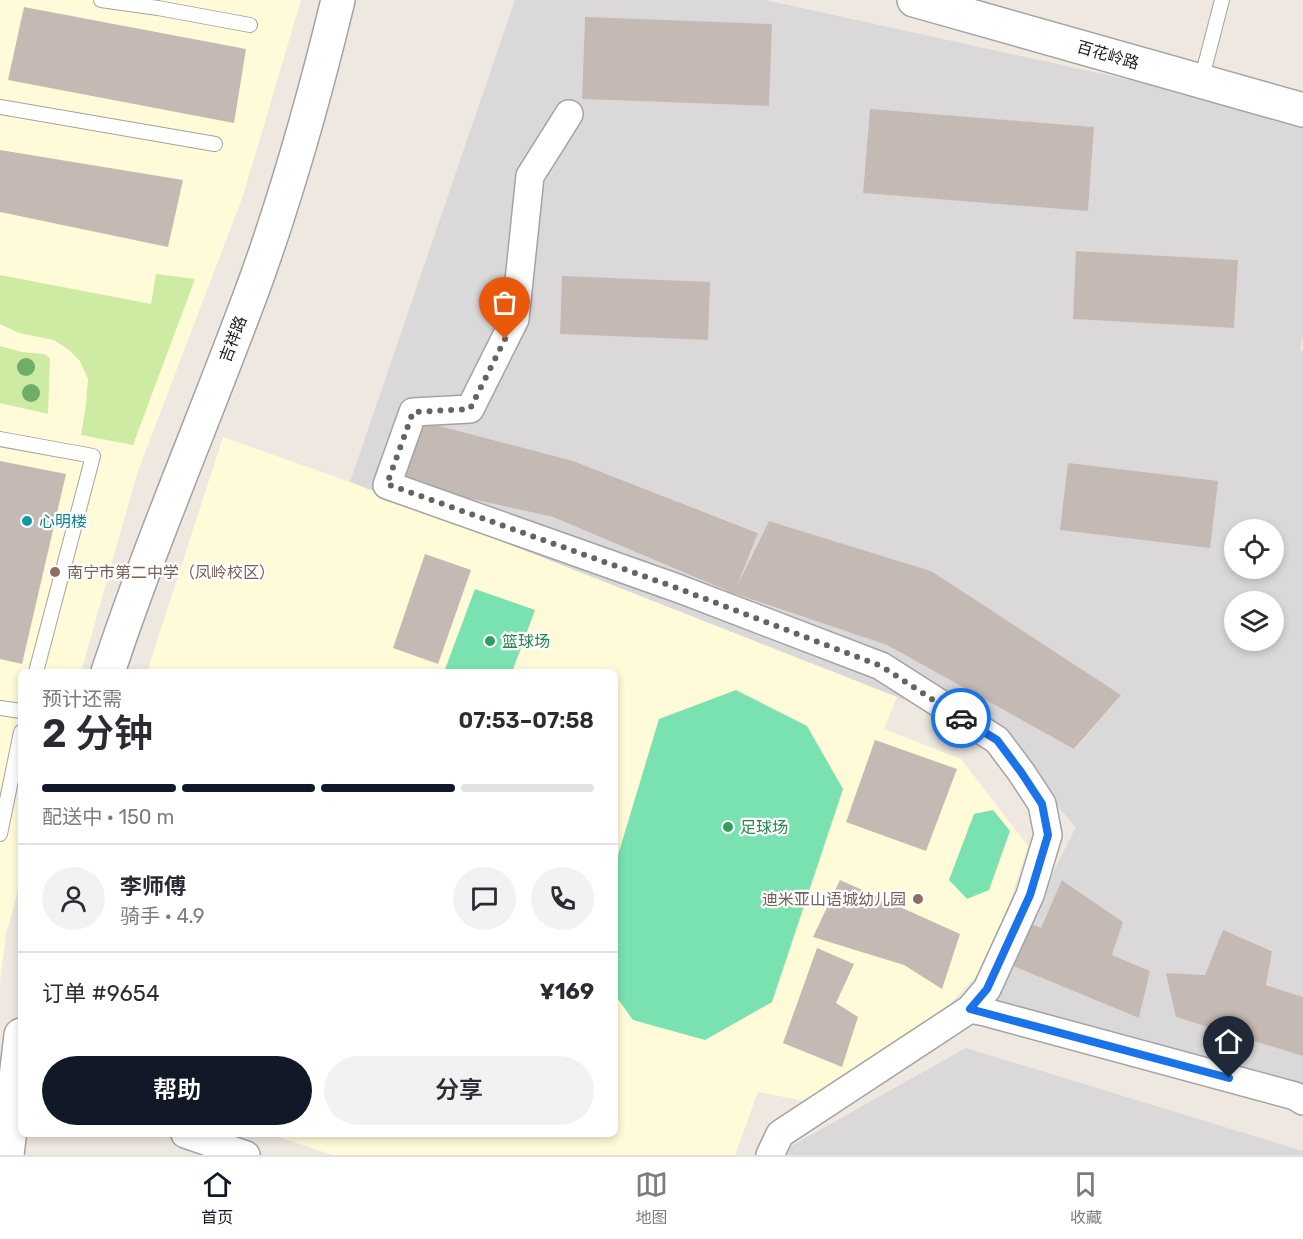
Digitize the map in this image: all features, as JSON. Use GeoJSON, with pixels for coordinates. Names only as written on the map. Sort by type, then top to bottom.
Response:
{"type":"FeatureCollection","features":[{"type":"Feature","properties":{"kind":"street","name":"吉祥路"},"geometry":{"type":"LineString","coordinates":[[109,669],[160,527],[256,279],[318,82],[338,0]]}},
{"type":"Feature","properties":{"kind":"street","name":"百花岭路"},"geometry":{"type":"LineString","coordinates":[[914,0],[1303,110]]}},
{"type":"Feature","properties":{"kind":"street"},"geometry":{"type":"LineString","coordinates":[[569,114],[530,176],[515,319],[470,409],[413,412],[387,484],[677,588],[881,666],[997,740],[1042,804],[1048,835],[1030,895],[987,989],[970,1009],[780,1134],[770,1155]]}},
{"type":"Feature","properties":{"kind":"street"},"geometry":{"type":"LineString","coordinates":[[970,1009],[1295,1096],[1303,1101]]}},
{"type":"Feature","properties":{"kind":"street"},"geometry":{"type":"LineString","coordinates":[[7,1155],[18,1084]]}},
{"type":"Feature","properties":{"kind":"street"},"geometry":{"type":"LineString","coordinates":[[194,1137],[246,1155]]}},
{"type":"Feature","properties":{"kind":"lane"},"geometry":{"type":"LineString","coordinates":[[101,0],[250,25]]}},
{"type":"Feature","properties":{"kind":"lane"},"geometry":{"type":"LineString","coordinates":[[1201,81],[1222,0]]}},
{"type":"Feature","properties":{"kind":"lane"},"geometry":{"type":"LineString","coordinates":[[0,107],[215,144]]}},
{"type":"Feature","properties":{"kind":"lane"},"geometry":{"type":"LineString","coordinates":[[0,439],[93,456],[37,669]]}},
{"type":"Feature","properties":{"kind":"lane"},"geometry":{"type":"LineString","coordinates":[[0,708],[18,711]]}},
{"type":"Feature","properties":{"kind":"lane"},"geometry":{"type":"LineString","coordinates":[[0,834],[18,747]]}},
{"type":"Feature","properties":{"kind":"shaded area","name":"南宁市第二中学（凤岭校区）"},"geometry":{"type":"Polygon","coordinates":[[[0,0],[301,0],[243,196],[138,471],[82,669],[18,669],[18,892],[6,934],[0,982],[0,0]]]}},
{"type":"Feature","properties":{"kind":"shaded area"},"geometry":{"type":"Polygon","coordinates":[[[515,0],[765,0],[1303,118],[1303,334],[1300,350],[1303,351],[1303,997],[1266,985],[1272,950],[1224,931],[1205,975],[1167,973],[1303,1056],[1303,1101],[985,1012],[1007,964],[1076,827],[996,738],[350,482],[515,0]],[[585,18],[582,99],[769,106],[771,24],[585,18]],[[870,110],[863,193],[1088,210],[1094,127],[870,110]],[[1077,251],[1073,319],[1234,328],[1237,260],[1077,251]],[[562,276],[560,334],[708,340],[562,276]],[[573,461],[395,482],[553,517],[734,593],[757,532],[573,461]],[[769,521],[734,593],[887,645],[1075,749],[1120,696],[931,571],[769,521]],[[1063,880],[1041,928],[1008,964],[1139,1018],[1150,971],[1112,955],[1123,922],[1063,880]]]}},
{"type":"Feature","properties":{"kind":"shaded area"},"geometry":{"type":"Polygon","coordinates":[[[223,437],[350,482],[897,697],[884,729],[961,759],[1028,846],[991,960],[932,1023],[810,1102],[758,1092],[735,1155],[332,1155],[279,1137],[618,1137],[618,669],[148,669],[223,437]]]}},
{"type":"Feature","properties":{"kind":"shaded area"},"geometry":{"type":"Polygon","coordinates":[[[966,1048],[1303,1151],[1303,1155],[775,1155],[966,1048]]]}},
{"type":"Feature","properties":{"kind":"green space"},"geometry":{"type":"Polygon","coordinates":[[[156,274],[195,279],[133,445],[81,435],[88,379],[80,361],[54,340],[19,333],[0,324],[0,275],[151,304],[156,274]]]}},
{"type":"Feature","properties":{"kind":"green space"},"geometry":{"type":"Polygon","coordinates":[[[0,346],[22,352],[44,354],[50,358],[48,414],[0,403],[0,346]]]}},
{"type":"Feature","properties":{"kind":"green space","name":"篮球场"},"geometry":{"type":"Polygon","coordinates":[[[475,589],[535,610],[513,669],[445,669],[475,589]]]}},
{"type":"Feature","properties":{"kind":"green space","name":"足球场"},"geometry":{"type":"Polygon","coordinates":[[[736,690],[807,726],[843,789],[772,1002],[705,1040],[633,1020],[618,999],[618,855],[659,719],[736,690]]]}},
{"type":"Feature","properties":{"kind":"green space"},"geometry":{"type":"Polygon","coordinates":[[[993,810],[1010,831],[989,890],[967,899],[949,880],[974,814],[993,810]]]}},
{"type":"Feature","properties":{"kind":"building"},"geometry":{"type":"Polygon","coordinates":[[[24,7],[246,49],[234,123],[8,80],[24,7]]]}},
{"type":"Feature","properties":{"kind":"building"},"geometry":{"type":"Polygon","coordinates":[[[585,17],[772,24],[769,106],[582,99],[585,17]]]}},
{"type":"Feature","properties":{"kind":"building"},"geometry":{"type":"Polygon","coordinates":[[[870,109],[1094,127],[1088,211],[863,193],[870,109]]]}},
{"type":"Feature","properties":{"kind":"building"},"geometry":{"type":"Polygon","coordinates":[[[0,150],[183,180],[168,247],[0,212],[0,150]]]}},
{"type":"Feature","properties":{"kind":"building"},"geometry":{"type":"Polygon","coordinates":[[[1076,251],[1238,260],[1234,328],[1073,319],[1076,251]]]}},
{"type":"Feature","properties":{"kind":"building"},"geometry":{"type":"Polygon","coordinates":[[[562,276],[710,282],[708,340],[560,334],[562,276]]]}},
{"type":"Feature","properties":{"kind":"building"},"geometry":{"type":"Polygon","coordinates":[[[416,420],[573,461],[758,533],[736,588],[769,521],[931,571],[1121,695],[1074,749],[887,645],[733,593],[553,517],[395,482],[416,420]]]}},
{"type":"Feature","properties":{"kind":"building","name":"心明楼"},"geometry":{"type":"Polygon","coordinates":[[[0,461],[66,474],[22,664],[0,659],[0,461]]]}},
{"type":"Feature","properties":{"kind":"building"},"geometry":{"type":"Polygon","coordinates":[[[1068,463],[1218,481],[1210,548],[1060,530],[1068,463]]]}},
{"type":"Feature","properties":{"kind":"building"},"geometry":{"type":"Polygon","coordinates":[[[425,554],[471,570],[438,664],[393,648],[425,554]]]}},
{"type":"Feature","properties":{"kind":"building"},"geometry":{"type":"Polygon","coordinates":[[[875,740],[957,769],[926,851],[846,822],[875,740]]]}},
{"type":"Feature","properties":{"kind":"building"},"geometry":{"type":"Polygon","coordinates":[[[840,880],[960,934],[942,989],[904,965],[813,937],[840,880]]]}},
{"type":"Feature","properties":{"kind":"building"},"geometry":{"type":"Polygon","coordinates":[[[1062,880],[1123,922],[1112,955],[1150,971],[1139,1018],[1008,964],[1029,923],[1041,928],[1062,880]]]}},
{"type":"Feature","properties":{"kind":"building"},"geometry":{"type":"Polygon","coordinates":[[[1223,930],[1272,951],[1266,985],[1303,997],[1303,1056],[1176,1017],[1166,973],[1205,975],[1223,930]]]}},
{"type":"Feature","properties":{"kind":"building"},"geometry":{"type":"Polygon","coordinates":[[[817,948],[854,964],[836,1003],[858,1017],[842,1067],[783,1043],[817,948]]]}},
{"type":"Feature","properties":{"kind":"way so far"},"geometry":{"type":"LineString","coordinates":[[505,339],[470,409],[413,412],[387,484],[677,588],[881,666],[961,718]]}},
{"type":"Feature","properties":{"kind":"place","name":"心明楼"},"geometry":{"type":"Point","coordinates":[27,521]}},
{"type":"Feature","properties":{"kind":"place","name":"南宁市第二中学（凤岭校区）"},"geometry":{"type":"Point","coordinates":[55,572]}},
{"type":"Feature","properties":{"kind":"place","name":"篮球场"},"geometry":{"type":"Point","coordinates":[490,641]}},
{"type":"Feature","properties":{"kind":"place","name":"足球场"},"geometry":{"type":"Point","coordinates":[728,827]}},
{"type":"Feature","properties":{"kind":"place","name":"迪米亚山语城幼儿园"},"geometry":{"type":"Point","coordinates":[918,899]}},
{"type":"Feature","properties":{"kind":"route"},"geometry":{"type":"LineString","coordinates":[[961,718],[997,740],[1021,772],[1042,804],[1048,835],[1030,895],[987,989],[970,1009],[1229,1078]]}}]}
